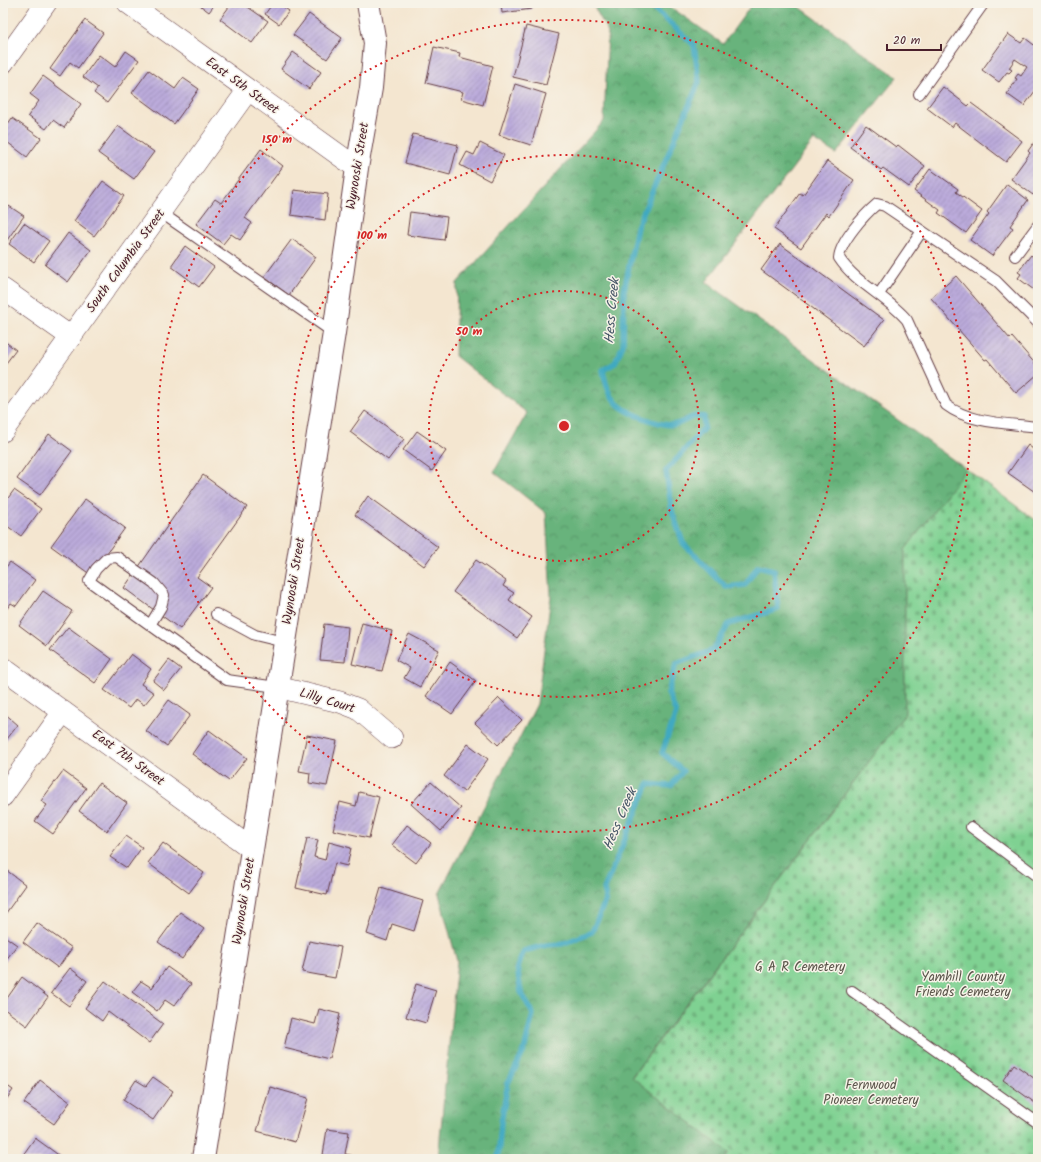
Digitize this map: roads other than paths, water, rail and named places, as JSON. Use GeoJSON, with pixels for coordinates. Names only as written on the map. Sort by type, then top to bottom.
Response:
{"type":"FeatureCollection","features":[{"type":"Feature","properties":{"kind":"main road","name":"Wynooski Street"},"geometry":{"type":"LineString","coordinates":[[203,1159],[334,333],[357,168],[371,88],[375,43],[368,3]]}},
{"type":"Feature","properties":{"kind":"street"},"geometry":{"type":"LineString","coordinates":[[3,63],[46,3]]}},
{"type":"Feature","properties":{"kind":"street","name":"East 5th Street"},"geometry":{"type":"LineString","coordinates":[[128,3],[357,168]]}},
{"type":"Feature","properties":{"kind":"street","name":"South Columbia Street"},"geometry":{"type":"LineString","coordinates":[[3,431],[248,90]]}},
{"type":"Feature","properties":{"kind":"street"},"geometry":{"type":"LineString","coordinates":[[3,288],[70,337]]}},
{"type":"Feature","properties":{"kind":"street","name":"East 7th Street"},"geometry":{"type":"LineString","coordinates":[[3,668],[252,849]]}},
{"type":"Feature","properties":{"kind":"street","name":"Lilly Court"},"geometry":{"type":"LineString","coordinates":[[277,687],[340,702],[358,709],[392,738]]}},
{"type":"Feature","properties":{"kind":"street"},"geometry":{"type":"LineString","coordinates":[[3,796],[63,712]]}},
{"type":"Feature","properties":{"kind":"lane"},"geometry":{"type":"LineString","coordinates":[[919,94],[984,3]]}},
{"type":"Feature","properties":{"kind":"lane"},"geometry":{"type":"LineString","coordinates":[[1038,323],[996,281],[885,206],[877,204],[866,213],[840,251],[839,258],[849,272],[897,308],[907,320],[946,405],[956,413],[969,418],[1038,427]]}},
{"type":"Feature","properties":{"kind":"lane"},"geometry":{"type":"LineString","coordinates":[[160,212],[334,333]]}},
{"type":"Feature","properties":{"kind":"lane"},"geometry":{"type":"LineString","coordinates":[[1015,256],[1038,225]]}},
{"type":"Feature","properties":{"kind":"lane"},"geometry":{"type":"LineString","coordinates":[[879,294],[922,231]]}},
{"type":"Feature","properties":{"kind":"lane"},"geometry":{"type":"LineString","coordinates":[[150,625],[161,607],[164,595],[154,583],[117,557],[107,558],[96,569],[89,581],[150,625],[227,680],[277,687]]}},
{"type":"Feature","properties":{"kind":"lane"},"geometry":{"type":"LineString","coordinates":[[216,614],[255,635],[284,642]]}},
{"type":"Feature","properties":{"kind":"lane"},"geometry":{"type":"LineString","coordinates":[[971,827],[1038,877]]}},
{"type":"Feature","properties":{"kind":"lane"},"geometry":{"type":"LineString","coordinates":[[852,990],[1038,1123]]}},
{"type":"Feature","properties":{"kind":"waterway","name":"Hess Creek"},"geometry":{"type":"LineString","coordinates":[[498,1159],[501,1123],[508,1083],[524,1051],[533,1014],[521,992],[517,967],[524,951],[546,945],[562,944],[592,932],[606,899],[604,889],[648,784],[671,786],[683,771],[662,753],[676,713],[668,693],[676,664],[713,650],[729,624],[778,609],[774,570],[758,566],[745,585],[726,587],[683,543],[672,511],[666,471],[704,428],[704,417],[695,416],[680,423],[666,425],[637,416],[616,403],[608,390],[604,375],[603,370],[615,363],[623,345],[624,291],[637,227],[699,82],[694,45],[648,3]]}},
{"type":"Feature","properties":{"kind":"park label","name":"G A R Cemetery"},"geometry":{"type":"Point","coordinates":[800,967]}},
{"type":"Feature","properties":{"kind":"park label","name":"Yamhill County Friends Cemetery"},"geometry":{"type":"Point","coordinates":[963,984]}},
{"type":"Feature","properties":{"kind":"park label","name":"Fernwood Pioneer Cemetery"},"geometry":{"type":"Point","coordinates":[871,1092]}}]}
